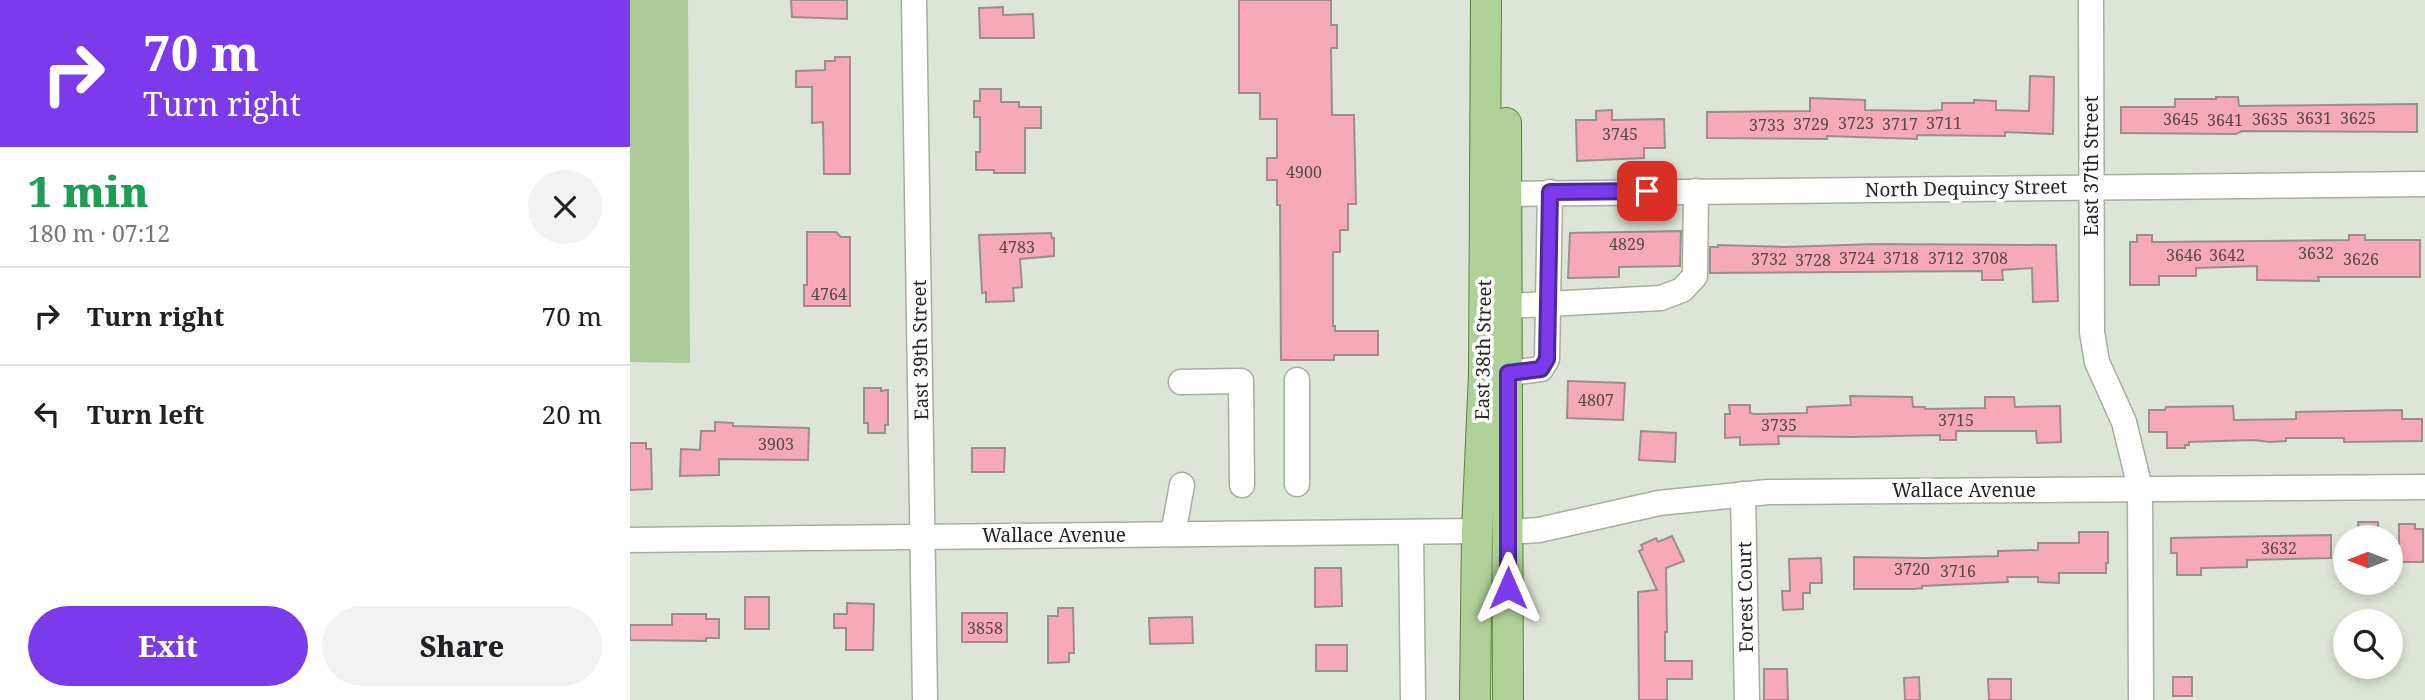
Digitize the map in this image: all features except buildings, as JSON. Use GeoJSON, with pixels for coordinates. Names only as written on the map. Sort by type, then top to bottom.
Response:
{"type":"FeatureCollection","features":[{"type":"Feature","properties":{"kind":"main road","name":"East 38th Street"},"geometry":{"type":"LineString","coordinates":[[1475,700],[1477,531],[1484,374],[1486,0]]}},
{"type":"Feature","properties":{"kind":"main road","name":"East 38th Street"},"geometry":{"type":"LineString","coordinates":[[1506,0],[1508,700]]}},
{"type":"Feature","properties":{"kind":"street","name":"East 39th Street"},"geometry":{"type":"LineString","coordinates":[[914,0],[925,700]]}},
{"type":"Feature","properties":{"kind":"street","name":"East 37th Street"},"geometry":{"type":"LineString","coordinates":[[2091,0],[2092,332],[2097,362],[2124,422],[2140,488]]}},
{"type":"Feature","properties":{"kind":"street","name":"North Dequincy Street"},"geometry":{"type":"LineString","coordinates":[[1506,194],[2425,184]]}},
{"type":"Feature","properties":{"kind":"street"},"geometry":{"type":"LineString","coordinates":[[1508,306],[1661,298],[1682,290],[1695,276],[1696,191]]}},
{"type":"Feature","properties":{"kind":"street"},"geometry":{"type":"LineString","coordinates":[[1508,373],[1541,369],[1547,359],[1550,192]]}},
{"type":"Feature","properties":{"kind":"street"},"geometry":{"type":"LineString","coordinates":[[1297,380],[1297,484]]}},
{"type":"Feature","properties":{"kind":"street"},"geometry":{"type":"LineString","coordinates":[[1181,382],[1241,381],[1242,485]]}},
{"type":"Feature","properties":{"kind":"street"},"geometry":{"type":"LineString","coordinates":[[1173,534],[1182,485]]}},
{"type":"Feature","properties":{"kind":"street","name":"Wallace Avenue"},"geometry":{"type":"LineString","coordinates":[[1507,532],[1539,530],[1659,503],[1743,494],[2425,487]]}},
{"type":"Feature","properties":{"kind":"street"},"geometry":{"type":"LineString","coordinates":[[2140,488],[2141,700]]}},
{"type":"Feature","properties":{"kind":"street","name":"Forest Court"},"geometry":{"type":"LineString","coordinates":[[1743,494],[1747,700]]}},
{"type":"Feature","properties":{"kind":"street","name":"Wallace Avenue"},"geometry":{"type":"LineString","coordinates":[[630,540],[1477,531]]}},
{"type":"Feature","properties":{"kind":"street"},"geometry":{"type":"LineString","coordinates":[[1411,533],[1413,700]]}},
{"type":"Feature","properties":{"kind":"green space"},"geometry":{"type":"Polygon","coordinates":[[[630,0],[688,0],[690,363],[630,362],[630,0]]]}},
{"type":"Feature","properties":{"kind":"route"},"geometry":{"type":"LineString","coordinates":[[1508,588],[1508,373],[1541,369],[1547,359],[1550,192],[1647,191]]}}]}
